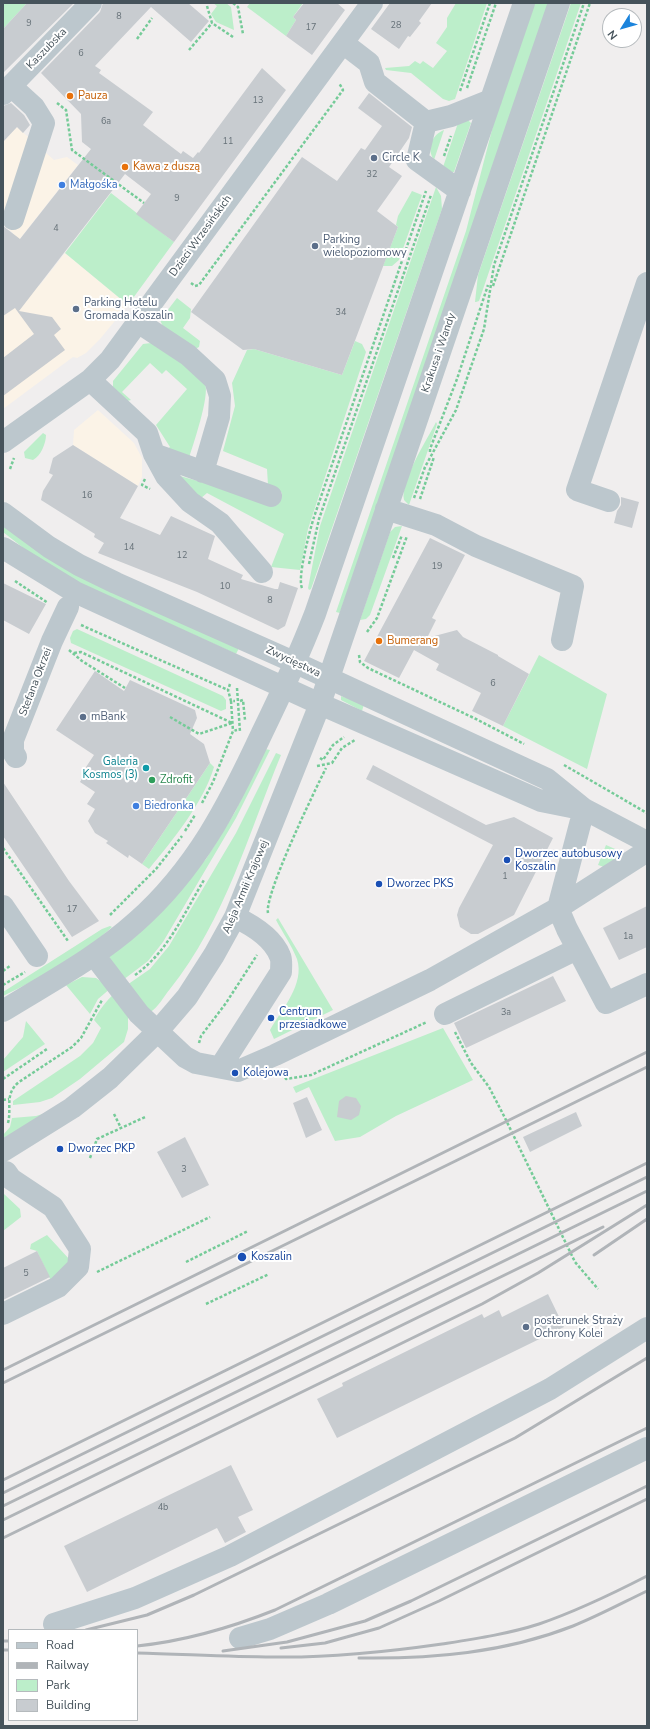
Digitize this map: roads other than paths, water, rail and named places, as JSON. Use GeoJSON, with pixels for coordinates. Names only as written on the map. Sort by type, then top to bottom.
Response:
{"type":"FeatureCollection","features":[{"type":"Feature","properties":{"kind":"street","name":"Kaszubska"},"geometry":{"type":"LineString","coordinates":[[7,90],[91,3]]}},
{"type":"Feature","properties":{"kind":"street","name":"Dzieci Wrzesińskich"},"geometry":{"type":"LineString","coordinates":[[10,448],[90,380],[110,360],[372,3]]}},
{"type":"Feature","properties":{"kind":"street"},"geometry":{"type":"LineString","coordinates":[[3,1011],[94,955],[136,922],[160,900],[182,874],[208,839],[230,801],[296,663],[524,3]]}},
{"type":"Feature","properties":{"kind":"street","name":"Krakusa i Wandy"},"geometry":{"type":"LineString","coordinates":[[320,704],[559,3]]}},
{"type":"Feature","properties":{"kind":"street"},"geometry":{"type":"LineString","coordinates":[[343,43],[369,63],[376,82],[426,122]]}},
{"type":"Feature","properties":{"kind":"street"},"geometry":{"type":"LineString","coordinates":[[7,90],[34,107],[44,123],[13,219]]}},
{"type":"Feature","properties":{"kind":"street"},"geometry":{"type":"LineString","coordinates":[[426,122],[452,116],[490,100]]}},
{"type":"Feature","properties":{"kind":"street"},"geometry":{"type":"LineString","coordinates":[[426,122],[417,160],[460,190]]}},
{"type":"Feature","properties":{"kind":"street"},"geometry":{"type":"LineString","coordinates":[[609,501],[577,490],[647,283]]}},
{"type":"Feature","properties":{"kind":"street"},"geometry":{"type":"LineString","coordinates":[[138,322],[188,354],[215,380],[220,396],[219,417],[203,472]]}},
{"type":"Feature","properties":{"kind":"street"},"geometry":{"type":"LineString","coordinates":[[90,380],[147,433],[150,463],[190,502],[220,523],[262,572]]}},
{"type":"Feature","properties":{"kind":"street"},"geometry":{"type":"LineString","coordinates":[[150,463],[203,472],[271,496]]}},
{"type":"Feature","properties":{"kind":"street"},"geometry":{"type":"LineString","coordinates":[[386,508],[436,526],[476,546],[573,586],[562,640]]}},
{"type":"Feature","properties":{"kind":"street","name":"Zwycięstwa"},"geometry":{"type":"LineString","coordinates":[[3,513],[49,547],[79,565],[116,584],[296,663],[547,779],[584,809],[647,842]]}},
{"type":"Feature","properties":{"kind":"street","name":"Zwycięstwa"},"geometry":{"type":"LineString","coordinates":[[3,548],[82,595],[320,704],[541,801],[584,809]]}},
{"type":"Feature","properties":{"kind":"street","name":"Stefana Okrzei"},"geometry":{"type":"LineString","coordinates":[[16,757],[13,752],[13,740],[64,611]]}},
{"type":"Feature","properties":{"kind":"street","name":"Aleja Armii Krajowej"},"geometry":{"type":"LineString","coordinates":[[5,1161],[110,1078],[157,1032],[195,985],[235,917],[320,704]]}},
{"type":"Feature","properties":{"kind":"street"},"geometry":{"type":"LineString","coordinates":[[584,809],[558,908],[577,949],[606,1003],[647,984]]}},
{"type":"Feature","properties":{"kind":"street"},"geometry":{"type":"LineString","coordinates":[[94,955],[139,1014],[185,1057],[196,1063],[221,1066],[238,1071],[275,1055],[430,980],[558,908],[647,851]]}},
{"type":"Feature","properties":{"kind":"street"},"geometry":{"type":"LineString","coordinates":[[3,906],[26,960]]}},
{"type":"Feature","properties":{"kind":"street"},"geometry":{"type":"LineString","coordinates":[[221,1066],[281,972],[281,956],[269,940],[251,925],[235,917]]}},
{"type":"Feature","properties":{"kind":"street"},"geometry":{"type":"LineString","coordinates":[[445,1014],[577,949]]}},
{"type":"Feature","properties":{"kind":"street"},"geometry":{"type":"LineString","coordinates":[[3,1314],[58,1287],[78,1267],[80,1249],[53,1207],[11,1179],[5,1161]]}},
{"type":"Feature","properties":{"kind":"street"},"geometry":{"type":"LineString","coordinates":[[54,1624],[135,1598],[223,1560],[550,1389],[647,1328]]}},
{"type":"Feature","properties":{"kind":"street"},"geometry":{"type":"LineString","coordinates":[[240,1638],[270,1629],[328,1604],[647,1448]]}},
{"type":"Feature","properties":{"kind":"railway"},"geometry":{"type":"LineString","coordinates":[[3,1370],[647,1052]]}},
{"type":"Feature","properties":{"kind":"railway"},"geometry":{"type":"LineString","coordinates":[[3,1383],[647,1067]]}},
{"type":"Feature","properties":{"kind":"railway"},"geometry":{"type":"LineString","coordinates":[[3,1480],[647,1163]]}},
{"type":"Feature","properties":{"kind":"railway"},"geometry":{"type":"LineString","coordinates":[[3,1493],[647,1177]]}},
{"type":"Feature","properties":{"kind":"railway"},"geometry":{"type":"LineString","coordinates":[[3,1506],[647,1191]]}},
{"type":"Feature","properties":{"kind":"railway"},"geometry":{"type":"LineString","coordinates":[[3,1538],[482,1304],[538,1273],[647,1205]]}},
{"type":"Feature","properties":{"kind":"railway"},"geometry":{"type":"LineString","coordinates":[[594,1255],[647,1219]]}},
{"type":"Feature","properties":{"kind":"railway"},"geometry":{"type":"LineString","coordinates":[[3,1520],[603,1227]]}},
{"type":"Feature","properties":{"kind":"railway"},"geometry":{"type":"LineString","coordinates":[[90,1629],[147,1615],[194,1595],[515,1438],[647,1358]]}},
{"type":"Feature","properties":{"kind":"railway"},"geometry":{"type":"LineString","coordinates":[[138,1646],[172,1641],[207,1633],[241,1623],[275,1610],[647,1428]]}},
{"type":"Feature","properties":{"kind":"railway"},"geometry":{"type":"LineString","coordinates":[[223,1651],[287,1642],[365,1621],[411,1601],[647,1486]]}},
{"type":"Feature","properties":{"kind":"railway"},"geometry":{"type":"LineString","coordinates":[[281,1648],[325,1643],[379,1628],[439,1601],[647,1499]]}},
{"type":"Feature","properties":{"kind":"railway"},"geometry":{"type":"LineString","coordinates":[[138,1653],[256,1657],[315,1657],[379,1652],[442,1644],[527,1628],[567,1614],[647,1576]]}},
{"type":"Feature","properties":{"kind":"railway"},"geometry":{"type":"LineString","coordinates":[[359,1658],[441,1655],[521,1643],[573,1626],[647,1591]]}},
{"type":"Feature","properties":{"kind":"railway"},"geometry":{"type":"LineString","coordinates":[[3,1641],[8,1641]]}},
{"type":"Feature","properties":{"kind":"railway"},"geometry":{"type":"LineString","coordinates":[[3,1650],[8,1650]]}},
{"type":"Feature","properties":{"kind":"place","name":"Pauza"},"geometry":{"type":"Point","coordinates":[70,96]}},
{"type":"Feature","properties":{"kind":"place","name":"Circle K"},"geometry":{"type":"Point","coordinates":[374,158]}},
{"type":"Feature","properties":{"kind":"place","name":"Kawa z duszą"},"geometry":{"type":"Point","coordinates":[125,167]}},
{"type":"Feature","properties":{"kind":"place","name":"Małgośka"},"geometry":{"type":"Point","coordinates":[62,185]}},
{"type":"Feature","properties":{"kind":"place","name":"Parking wielopoziomowy"},"geometry":{"type":"Point","coordinates":[315,246]}},
{"type":"Feature","properties":{"kind":"place","name":"Parking Hotelu Gromada Koszalin"},"geometry":{"type":"Point","coordinates":[76,309]}},
{"type":"Feature","properties":{"kind":"place","name":"Bumerang"},"geometry":{"type":"Point","coordinates":[379,641]}},
{"type":"Feature","properties":{"kind":"place","name":"mBank"},"geometry":{"type":"Point","coordinates":[83,717]}},
{"type":"Feature","properties":{"kind":"place","name":"Galeria Kosmos (3)"},"geometry":{"type":"Point","coordinates":[146,768]}},
{"type":"Feature","properties":{"kind":"place","name":"Zdrofit"},"geometry":{"type":"Point","coordinates":[152,780]}},
{"type":"Feature","properties":{"kind":"place","name":"Biedronka"},"geometry":{"type":"Point","coordinates":[136,806]}},
{"type":"Feature","properties":{"kind":"place","name":"Dworzec autobusowy Koszalin"},"geometry":{"type":"Point","coordinates":[507,860]}},
{"type":"Feature","properties":{"kind":"place","name":"Dworzec PKS"},"geometry":{"type":"Point","coordinates":[379,884]}},
{"type":"Feature","properties":{"kind":"place","name":"Centrum przesiadkowe"},"geometry":{"type":"Point","coordinates":[271,1018]}},
{"type":"Feature","properties":{"kind":"place","name":"Kolejowa"},"geometry":{"type":"Point","coordinates":[235,1073]}},
{"type":"Feature","properties":{"kind":"place","name":"Dworzec PKP"},"geometry":{"type":"Point","coordinates":[60,1149]}},
{"type":"Feature","properties":{"kind":"place","name":"Koszalin"},"geometry":{"type":"Point","coordinates":[242,1257]}},
{"type":"Feature","properties":{"kind":"place","name":"posterunek Straży Ochrony Kolei"},"geometry":{"type":"Point","coordinates":[526,1327]}}]}
